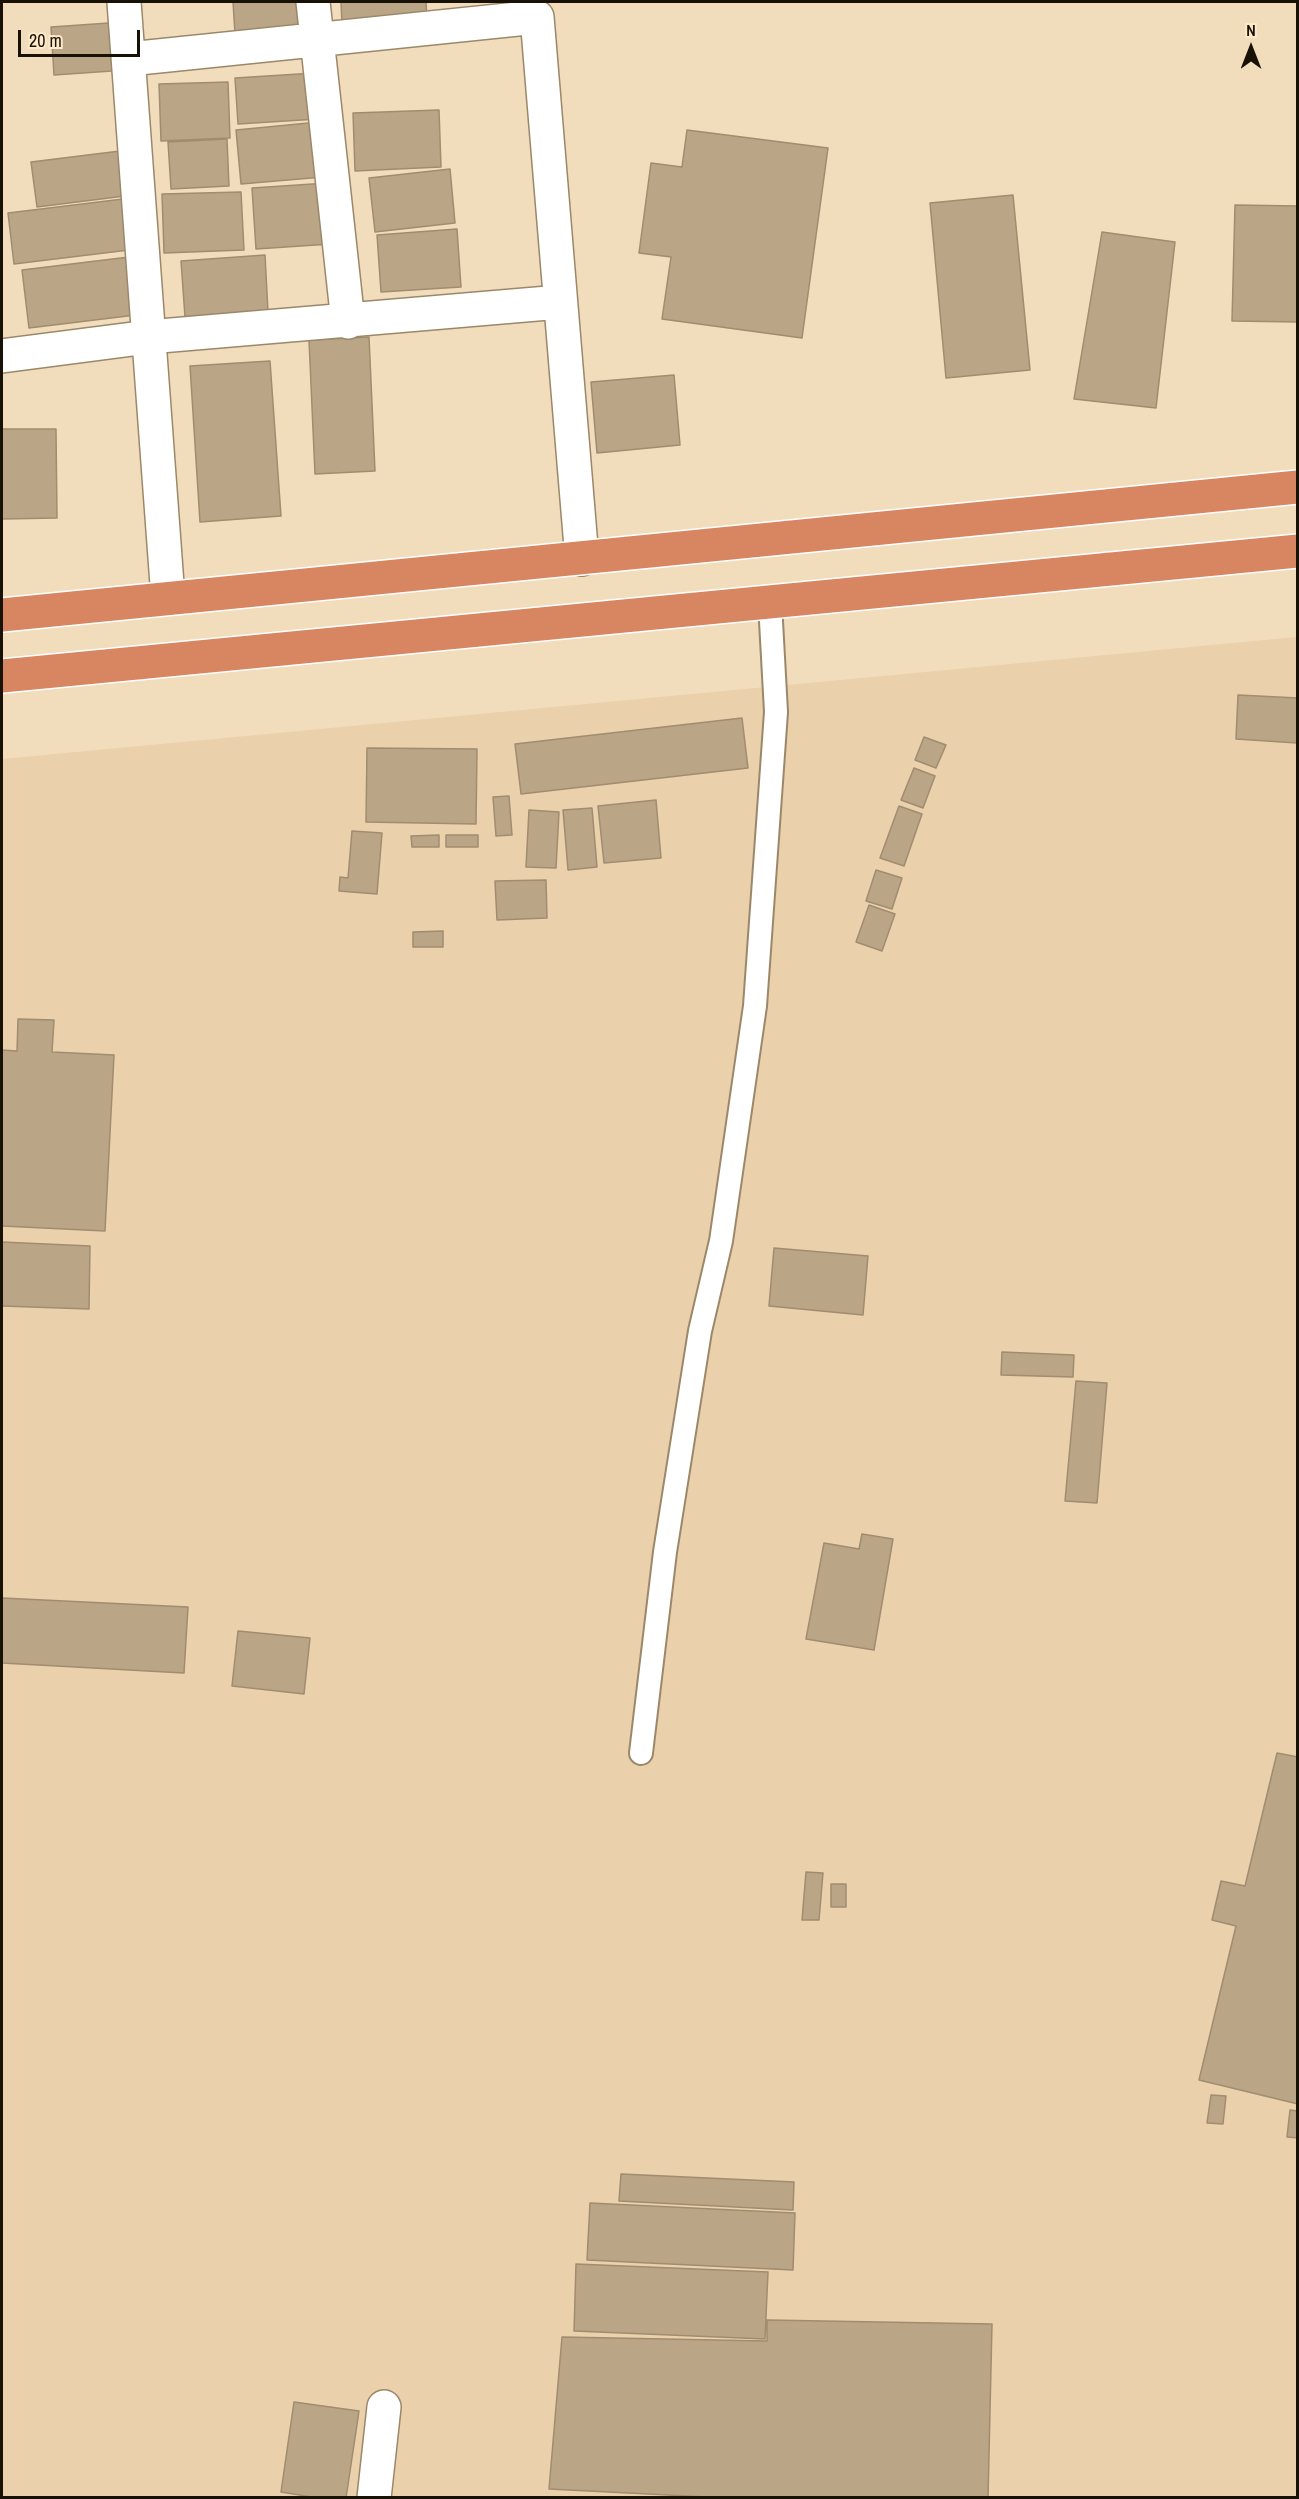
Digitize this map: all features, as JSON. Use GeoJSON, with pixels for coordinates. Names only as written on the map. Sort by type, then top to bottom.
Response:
{"type":"FeatureCollection","features":[{"type":"Feature","properties":{"kind":"highway"},"geometry":{"type":"LineString","coordinates":[[2,615],[1298,487]]}},
{"type":"Feature","properties":{"kind":"highway"},"geometry":{"type":"LineString","coordinates":[[2,676],[1298,550]]}},
{"type":"Feature","properties":{"kind":"street"},"geometry":{"type":"LineString","coordinates":[[124,2],[168,598]]}},
{"type":"Feature","properties":{"kind":"street"},"geometry":{"type":"LineString","coordinates":[[313,2],[348,321]]}},
{"type":"Feature","properties":{"kind":"street"},"geometry":{"type":"LineString","coordinates":[[129,58],[317,40],[536,9],[582,559]]}},
{"type":"Feature","properties":{"kind":"street"},"geometry":{"type":"LineString","coordinates":[[2,356],[148,337],[560,302]]}},
{"type":"Feature","properties":{"kind":"street"},"geometry":{"type":"LineString","coordinates":[[374,2498],[384,2407]]}},
{"type":"Feature","properties":{"kind":"lane"},"geometry":{"type":"LineString","coordinates":[[640,1753],[665,1552],[700,1331],[721,1241],[755,1006],[776,712],[770,603]]}},
{"type":"Feature","properties":{"kind":"shaded area"},"geometry":{"type":"Polygon","coordinates":[[[1297,637],[1297,2497],[2,2498],[2,759],[1297,637]]]}},
{"type":"Feature","properties":{"kind":"building"},"geometry":{"type":"Polygon","coordinates":[[[233,2],[309,2],[311,29],[235,34],[233,2]]]}},
{"type":"Feature","properties":{"kind":"building"},"geometry":{"type":"Polygon","coordinates":[[[341,2],[426,2],[427,19],[342,24],[341,2]]]}},
{"type":"Feature","properties":{"kind":"building"},"geometry":{"type":"Polygon","coordinates":[[[109,23],[112,71],[54,75],[51,27],[109,23]]]}},
{"type":"Feature","properties":{"kind":"building"},"geometry":{"type":"Polygon","coordinates":[[[315,73],[318,119],[238,124],[235,78],[315,73]]]}},
{"type":"Feature","properties":{"kind":"building"},"geometry":{"type":"Polygon","coordinates":[[[228,82],[230,138],[161,141],[159,84],[228,82]]]}},
{"type":"Feature","properties":{"kind":"building"},"geometry":{"type":"Polygon","coordinates":[[[439,110],[441,167],[355,171],[353,113],[439,110]]]}},
{"type":"Feature","properties":{"kind":"building"},"geometry":{"type":"Polygon","coordinates":[[[319,122],[323,177],[241,184],[236,130],[319,122]]]}},
{"type":"Feature","properties":{"kind":"building"},"geometry":{"type":"Polygon","coordinates":[[[687,130],[828,148],[802,338],[662,319],[671,257],[639,253],[651,163],[682,167],[687,130]]]}},
{"type":"Feature","properties":{"kind":"building"},"geometry":{"type":"Polygon","coordinates":[[[227,139],[229,186],[171,189],[168,142],[227,139]]]}},
{"type":"Feature","properties":{"kind":"building"},"geometry":{"type":"Polygon","coordinates":[[[120,151],[125,196],[37,207],[31,162],[120,151]]]}},
{"type":"Feature","properties":{"kind":"building"},"geometry":{"type":"Polygon","coordinates":[[[450,169],[455,223],[375,232],[369,178],[450,169]]]}},
{"type":"Feature","properties":{"kind":"building"},"geometry":{"type":"Polygon","coordinates":[[[328,183],[331,244],[256,249],[252,188],[328,183]]]}},
{"type":"Feature","properties":{"kind":"building"},"geometry":{"type":"Polygon","coordinates":[[[241,192],[244,250],[164,253],[162,194],[241,192]]]}},
{"type":"Feature","properties":{"kind":"building"},"geometry":{"type":"Polygon","coordinates":[[[1013,195],[1030,370],[946,378],[930,203],[1013,195]]]}},
{"type":"Feature","properties":{"kind":"building"},"geometry":{"type":"Polygon","coordinates":[[[123,199],[129,250],[14,264],[8,213],[123,199]]]}},
{"type":"Feature","properties":{"kind":"building"},"geometry":{"type":"Polygon","coordinates":[[[1235,205],[1298,206],[1298,322],[1232,321],[1235,205]]]}},
{"type":"Feature","properties":{"kind":"building"},"geometry":{"type":"Polygon","coordinates":[[[457,229],[461,287],[381,292],[377,235],[457,229]]]}},
{"type":"Feature","properties":{"kind":"building"},"geometry":{"type":"Polygon","coordinates":[[[1102,232],[1175,242],[1156,408],[1074,399],[1102,232]]]}},
{"type":"Feature","properties":{"kind":"building"},"geometry":{"type":"Polygon","coordinates":[[[265,255],[268,312],[185,317],[181,261],[265,255]]]}},
{"type":"Feature","properties":{"kind":"building"},"geometry":{"type":"Polygon","coordinates":[[[129,257],[136,315],[29,328],[22,270],[129,257]]]}},
{"type":"Feature","properties":{"kind":"building"},"geometry":{"type":"Polygon","coordinates":[[[369,337],[375,471],[315,474],[309,340],[369,337]]]}},
{"type":"Feature","properties":{"kind":"building"},"geometry":{"type":"Polygon","coordinates":[[[270,361],[281,516],[200,522],[190,366],[270,361]]]}},
{"type":"Feature","properties":{"kind":"building"},"geometry":{"type":"Polygon","coordinates":[[[674,375],[680,445],[597,453],[591,382],[674,375]]]}},
{"type":"Feature","properties":{"kind":"building"},"geometry":{"type":"Polygon","coordinates":[[[2,429],[56,429],[57,518],[2,519],[2,429]]]}},
{"type":"Feature","properties":{"kind":"building"},"geometry":{"type":"Polygon","coordinates":[[[1238,695],[1298,698],[1297,743],[1236,739],[1238,695]]]}},
{"type":"Feature","properties":{"kind":"building"},"geometry":{"type":"Polygon","coordinates":[[[742,718],[748,768],[521,794],[515,744],[742,718]]]}},
{"type":"Feature","properties":{"kind":"building"},"geometry":{"type":"Polygon","coordinates":[[[924,737],[946,745],[936,768],[915,760],[924,737]]]}},
{"type":"Feature","properties":{"kind":"building"},"geometry":{"type":"Polygon","coordinates":[[[367,748],[477,749],[476,824],[366,822],[367,748]]]}},
{"type":"Feature","properties":{"kind":"building"},"geometry":{"type":"Polygon","coordinates":[[[914,768],[935,776],[923,808],[901,800],[914,768]]]}},
{"type":"Feature","properties":{"kind":"building"},"geometry":{"type":"Polygon","coordinates":[[[509,796],[512,835],[496,836],[493,797],[509,796]]]}},
{"type":"Feature","properties":{"kind":"building"},"geometry":{"type":"Polygon","coordinates":[[[656,800],[661,858],[604,863],[598,806],[656,800]]]}},
{"type":"Feature","properties":{"kind":"building"},"geometry":{"type":"Polygon","coordinates":[[[899,806],[922,814],[904,866],[880,858],[899,806]]]}},
{"type":"Feature","properties":{"kind":"building"},"geometry":{"type":"Polygon","coordinates":[[[592,808],[597,867],[568,870],[563,810],[592,808]]]}},
{"type":"Feature","properties":{"kind":"building"},"geometry":{"type":"Polygon","coordinates":[[[529,810],[559,812],[556,868],[526,867],[529,810]]]}},
{"type":"Feature","properties":{"kind":"building"},"geometry":{"type":"Polygon","coordinates":[[[352,831],[382,833],[377,894],[339,891],[340,877],[348,878],[352,831]]]}},
{"type":"Feature","properties":{"kind":"building"},"geometry":{"type":"Polygon","coordinates":[[[439,835],[439,847],[412,847],[411,836],[439,835]]]}},
{"type":"Feature","properties":{"kind":"building"},"geometry":{"type":"Polygon","coordinates":[[[446,835],[478,835],[478,847],[446,847],[446,835]]]}},
{"type":"Feature","properties":{"kind":"building"},"geometry":{"type":"Polygon","coordinates":[[[876,870],[902,878],[892,909],[866,901],[876,870]]]}},
{"type":"Feature","properties":{"kind":"building"},"geometry":{"type":"Polygon","coordinates":[[[546,880],[547,918],[497,920],[495,881],[546,880]]]}},
{"type":"Feature","properties":{"kind":"building"},"geometry":{"type":"Polygon","coordinates":[[[869,905],[895,914],[882,951],[856,942],[869,905]]]}},
{"type":"Feature","properties":{"kind":"building"},"geometry":{"type":"Polygon","coordinates":[[[443,931],[443,947],[413,947],[413,932],[443,931]]]}},
{"type":"Feature","properties":{"kind":"building"},"geometry":{"type":"Polygon","coordinates":[[[18,1019],[54,1020],[52,1052],[114,1055],[105,1231],[2,1226],[2,1050],[17,1051],[18,1019]]]}},
{"type":"Feature","properties":{"kind":"building"},"geometry":{"type":"Polygon","coordinates":[[[2,1242],[90,1246],[89,1309],[2,1306],[2,1242]]]}},
{"type":"Feature","properties":{"kind":"building"},"geometry":{"type":"Polygon","coordinates":[[[774,1248],[868,1256],[863,1315],[769,1306],[774,1248]]]}},
{"type":"Feature","properties":{"kind":"building"},"geometry":{"type":"Polygon","coordinates":[[[1002,1352],[1074,1355],[1073,1377],[1001,1375],[1002,1352]]]}},
{"type":"Feature","properties":{"kind":"building"},"geometry":{"type":"Polygon","coordinates":[[[1076,1381],[1107,1383],[1097,1503],[1065,1501],[1076,1381]]]}},
{"type":"Feature","properties":{"kind":"building"},"geometry":{"type":"Polygon","coordinates":[[[862,1534],[893,1539],[874,1650],[806,1639],[824,1543],[859,1549],[862,1534]]]}},
{"type":"Feature","properties":{"kind":"building"},"geometry":{"type":"Polygon","coordinates":[[[2,1598],[188,1607],[184,1673],[2,1663],[2,1598]]]}},
{"type":"Feature","properties":{"kind":"building"},"geometry":{"type":"Polygon","coordinates":[[[238,1631],[310,1638],[304,1694],[232,1686],[238,1631]]]}},
{"type":"Feature","properties":{"kind":"building"},"geometry":{"type":"Polygon","coordinates":[[[1277,1753],[1298,1757],[1298,2104],[1199,2080],[1236,1926],[1212,1920],[1221,1881],[1245,1886],[1277,1753]]]}},
{"type":"Feature","properties":{"kind":"building"},"geometry":{"type":"Polygon","coordinates":[[[806,1872],[823,1873],[819,1920],[802,1920],[806,1872]]]}},
{"type":"Feature","properties":{"kind":"building"},"geometry":{"type":"Polygon","coordinates":[[[831,1884],[846,1884],[846,1907],[831,1907],[831,1884]]]}},
{"type":"Feature","properties":{"kind":"building"},"geometry":{"type":"Polygon","coordinates":[[[1211,2095],[1226,2096],[1223,2124],[1207,2123],[1211,2095]]]}},
{"type":"Feature","properties":{"kind":"building"},"geometry":{"type":"Polygon","coordinates":[[[1290,2110],[1298,2111],[1298,2138],[1287,2137],[1290,2110]]]}},
{"type":"Feature","properties":{"kind":"building"},"geometry":{"type":"Polygon","coordinates":[[[621,2174],[794,2182],[793,2210],[619,2201],[621,2174]]]}},
{"type":"Feature","properties":{"kind":"building"},"geometry":{"type":"Polygon","coordinates":[[[590,2203],[795,2213],[793,2270],[587,2260],[590,2203]]]}},
{"type":"Feature","properties":{"kind":"building"},"geometry":{"type":"Polygon","coordinates":[[[576,2264],[768,2272],[765,2339],[574,2331],[576,2264]]]}},
{"type":"Feature","properties":{"kind":"building"},"geometry":{"type":"Polygon","coordinates":[[[767,2320],[992,2324],[988,2498],[727,2498],[549,2489],[562,2337],[767,2341],[767,2320]]]}},
{"type":"Feature","properties":{"kind":"building"},"geometry":{"type":"Polygon","coordinates":[[[294,2402],[359,2411],[346,2498],[318,2498],[281,2492],[294,2402]]]}}]}
